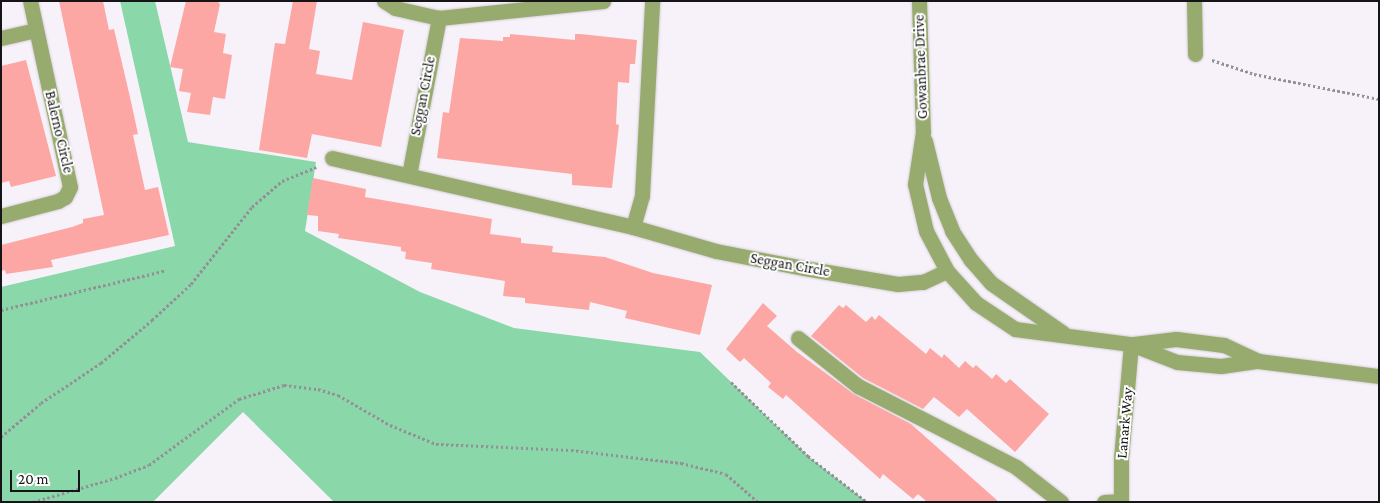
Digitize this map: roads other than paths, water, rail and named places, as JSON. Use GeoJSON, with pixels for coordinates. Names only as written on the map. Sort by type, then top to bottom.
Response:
{"type":"FeatureCollection","features":[{"type":"Feature","properties":{"kind":"street","name":"Balerno Circle"},"geometry":{"type":"LineString","coordinates":[[1,216],[58,201],[65,197],[70,187],[30,1]]}},
{"type":"Feature","properties":{"kind":"street"},"geometry":{"type":"LineString","coordinates":[[384,1],[395,8],[439,18],[603,1]]}},
{"type":"Feature","properties":{"kind":"street"},"geometry":{"type":"LineString","coordinates":[[633,226],[642,195],[652,1]]}},
{"type":"Feature","properties":{"kind":"street","name":"Gowanbrae Drive"},"geometry":{"type":"LineString","coordinates":[[919,1],[923,132],[915,184],[926,231],[947,271],[976,304],[1016,329],[1131,344],[1177,362],[1221,366],[1258,361],[1379,376]]}},
{"type":"Feature","properties":{"kind":"street"},"geometry":{"type":"LineString","coordinates":[[1194,1],[1195,54]]}},
{"type":"Feature","properties":{"kind":"street","name":"Seggan Circle"},"geometry":{"type":"LineString","coordinates":[[409,174],[439,18]]}},
{"type":"Feature","properties":{"kind":"street"},"geometry":{"type":"LineString","coordinates":[[1,38],[35,30]]}},
{"type":"Feature","properties":{"kind":"street","name":"Gowanbrae Drive"},"geometry":{"type":"LineString","coordinates":[[923,132],[939,198],[952,231],[971,260],[991,283],[1065,334]]}},
{"type":"Feature","properties":{"kind":"street","name":"Seggan Circle"},"geometry":{"type":"LineString","coordinates":[[332,158],[633,226],[716,251],[898,284],[923,282],[947,271]]}},
{"type":"Feature","properties":{"kind":"street"},"geometry":{"type":"LineString","coordinates":[[798,338],[858,386],[1016,467],[1061,502]]}},
{"type":"Feature","properties":{"kind":"street","name":"Gowanbrae Drive"},"geometry":{"type":"LineString","coordinates":[[1131,344],[1176,339],[1195,341],[1224,345],[1258,361]]}},
{"type":"Feature","properties":{"kind":"street","name":"Lanark Way"},"geometry":{"type":"LineString","coordinates":[[1121,501],[1121,458],[1131,344]]}},
{"type":"Feature","properties":{"kind":"street"},"geometry":{"type":"LineString","coordinates":[[1104,502],[1121,501]]}}]}
